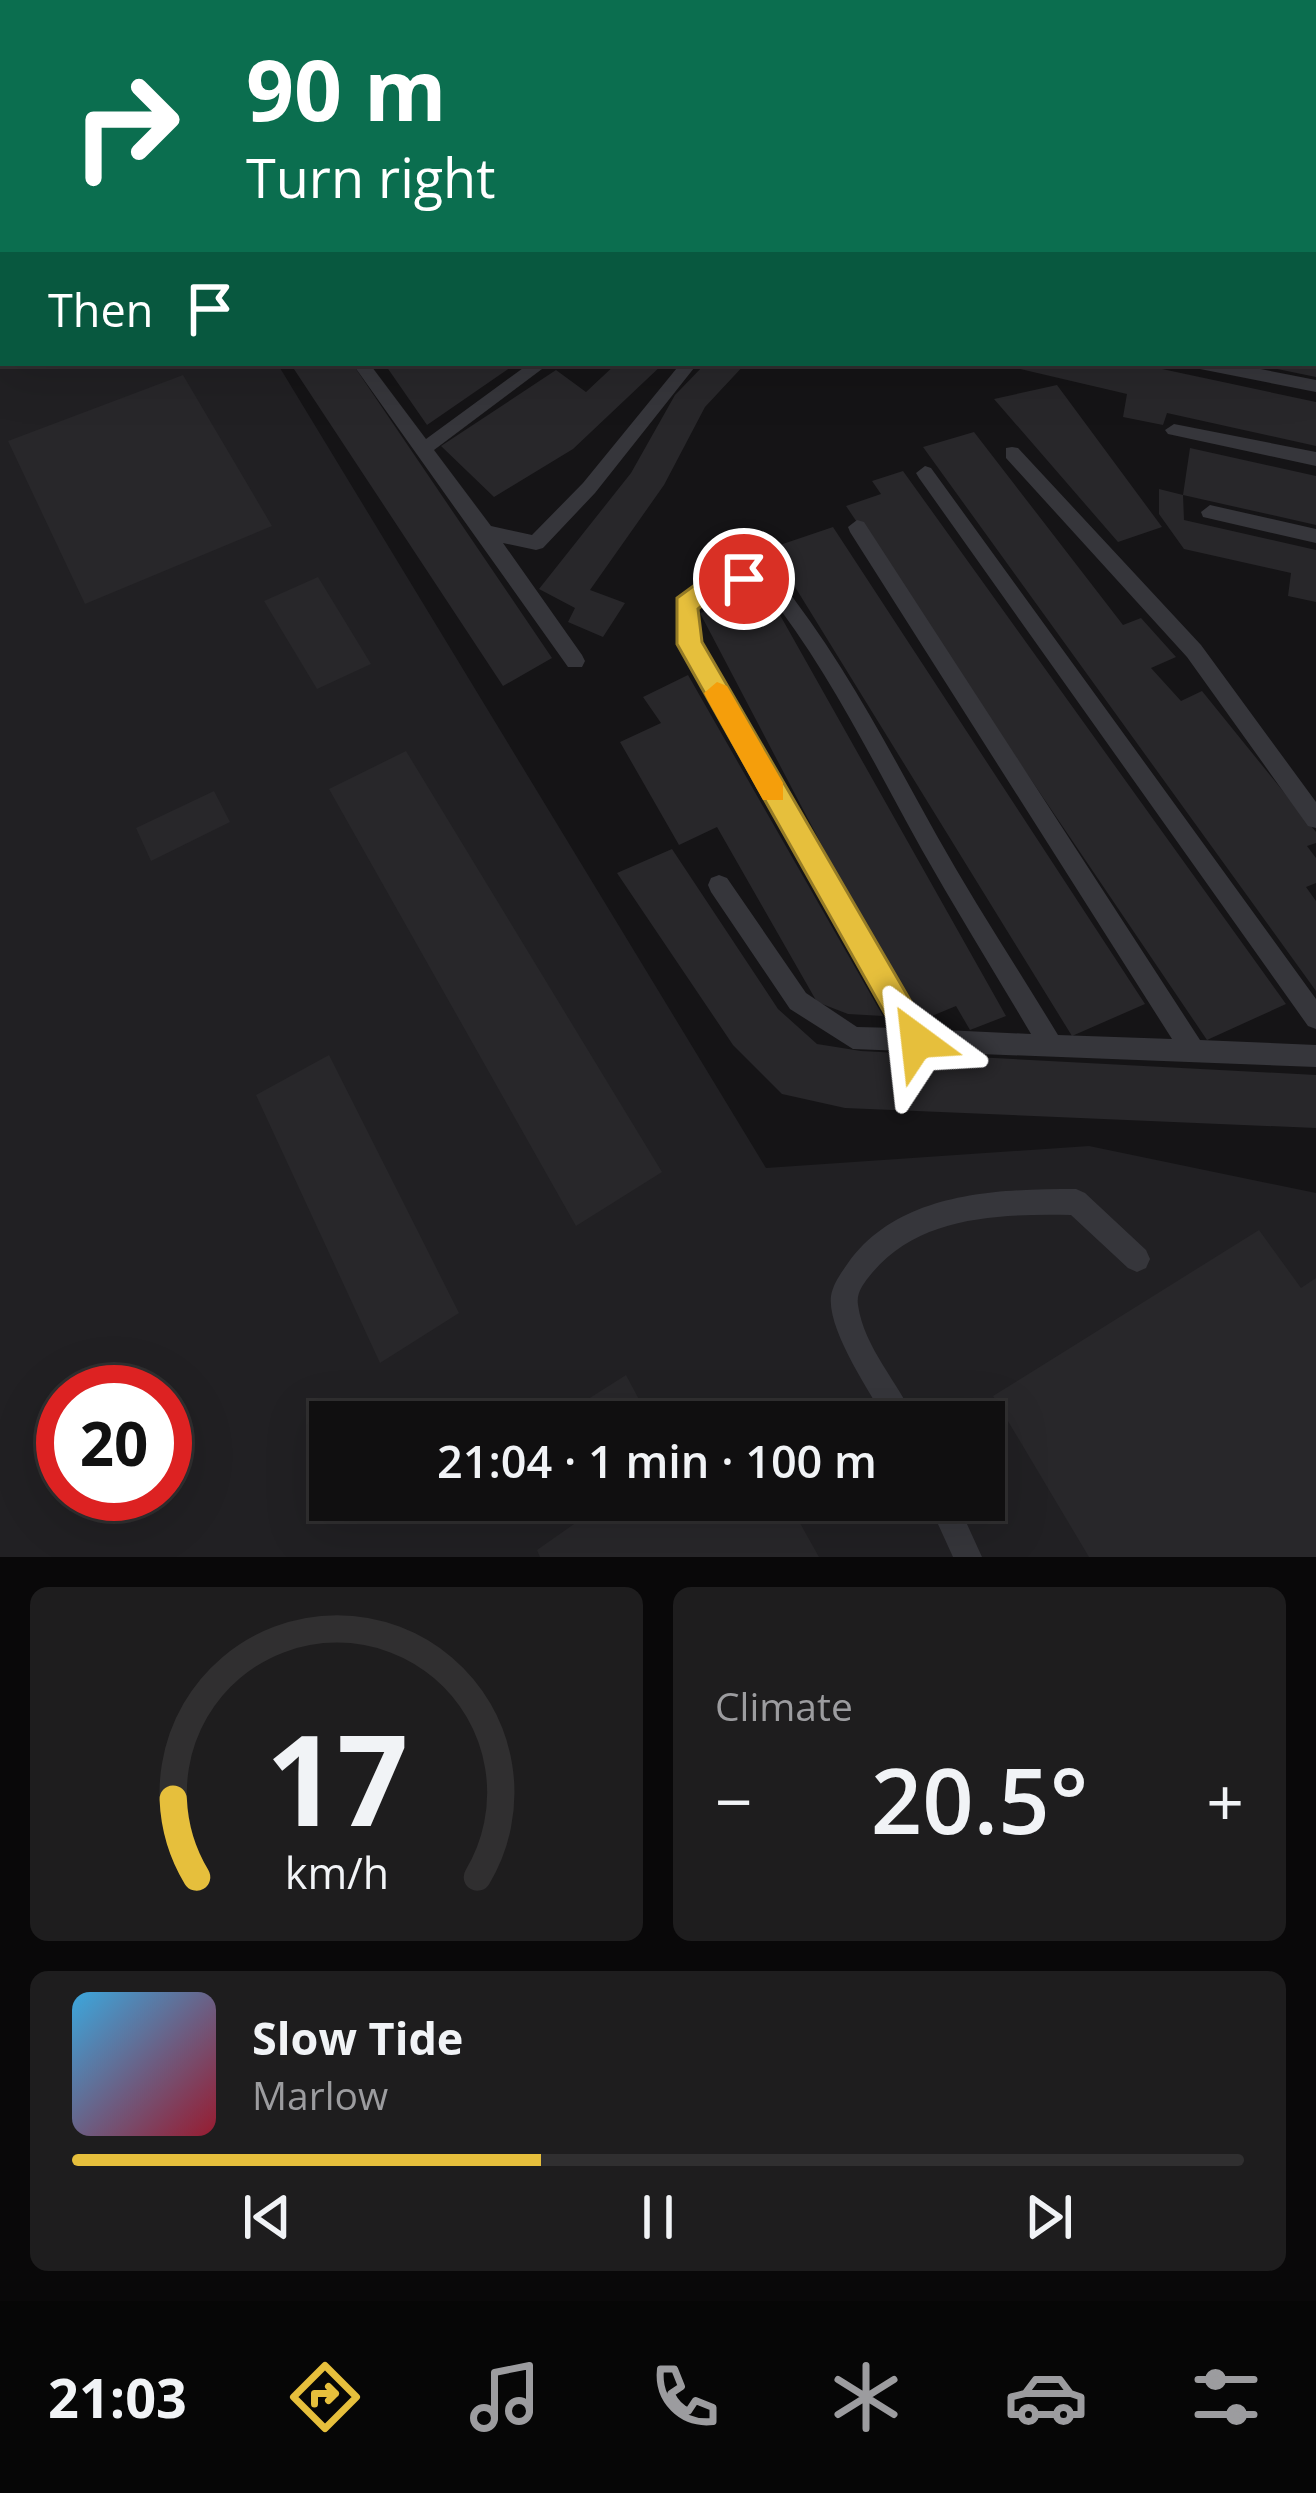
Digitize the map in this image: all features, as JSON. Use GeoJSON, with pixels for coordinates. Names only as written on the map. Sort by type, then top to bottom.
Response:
{"type":"FeatureCollection","features":[{"type":"Feature","properties":{"kind":"lane"},"geometry":{"type":"LineString","coordinates":[[362,366],[574,661]]}},
{"type":"Feature","properties":{"kind":"lane"},"geometry":{"type":"LineString","coordinates":[[425,448],[538,366]]}},
{"type":"Feature","properties":{"kind":"lane"},"geometry":{"type":"LineString","coordinates":[[485,532],[536,543],[589,488],[689,366]]}},
{"type":"Feature","properties":{"kind":"lane"},"geometry":{"type":"LineString","coordinates":[[1215,366],[1316,386]]}},
{"type":"Feature","properties":{"kind":"lane"},"geometry":{"type":"LineString","coordinates":[[1174,430],[1316,459]]}},
{"type":"Feature","properties":{"kind":"lane"},"geometry":{"type":"LineString","coordinates":[[1012,453],[1194,651],[1316,819]]}},
{"type":"Feature","properties":{"kind":"lane"},"geometry":{"type":"LineString","coordinates":[[925,473],[1316,1018]]}},
{"type":"Feature","properties":{"kind":"lane"},"geometry":{"type":"LineString","coordinates":[[1210,512],[1316,536]]}},
{"type":"Feature","properties":{"kind":"lane"},"geometry":{"type":"LineString","coordinates":[[856,527],[1195,1052]]}},
{"type":"Feature","properties":{"kind":"lane"},"geometry":{"type":"LineString","coordinates":[[917,1041],[689,644],[686,605],[718,578],[770,581],[794,609],[863,715],[929,842],[1052,1046]]}},
{"type":"Feature","properties":{"kind":"lane"},"geometry":{"type":"LineString","coordinates":[[719,885],[798,1001],[853,1038],[1316,1056]]}},
{"type":"Feature","properties":{"kind":"lane"},"geometry":{"type":"LineString","coordinates":[[891,1401],[845,1312],[844,1292],[878,1244],[940,1216],[1011,1201],[1076,1202],[1138,1259]]}},
{"type":"Feature","properties":{"kind":"lane"},"geometry":{"type":"LineString","coordinates":[[951,1521],[968,1557]]}},
{"type":"Feature","properties":{"kind":"shaded area"},"geometry":{"type":"Polygon","coordinates":[[[0,366],[279,366],[766,1168],[1089,1146],[1316,1193],[1316,1557],[0,1557],[0,366]]]}},
{"type":"Feature","properties":{"kind":"building"},"geometry":{"type":"Polygon","coordinates":[[[292,366],[354,366],[552,658],[503,686],[292,366]]]}},
{"type":"Feature","properties":{"kind":"building"},"geometry":{"type":"Polygon","coordinates":[[[386,366],[513,366],[427,425],[386,366]]]}},
{"type":"Feature","properties":{"kind":"building"},"geometry":{"type":"Polygon","coordinates":[[[614,366],[661,366],[573,449],[494,497],[441,446],[556,370],[586,392],[614,366]]]}},
{"type":"Feature","properties":{"kind":"building"},"geometry":{"type":"Polygon","coordinates":[[[703,366],[743,366],[705,407],[664,485],[590,590],[625,603],[603,637],[568,622],[575,608],[539,589],[631,473],[675,395],[703,366]]]}},
{"type":"Feature","properties":{"kind":"building"},"geometry":{"type":"Polygon","coordinates":[[[1008,366],[1148,366],[1316,402],[1316,446],[1167,413],[1163,425],[1123,417],[1127,394],[1008,366]]]}},
{"type":"Feature","properties":{"kind":"building"},"geometry":{"type":"Polygon","coordinates":[[[1263,366],[1316,366],[1316,377],[1263,366]]]}},
{"type":"Feature","properties":{"kind":"building"},"geometry":{"type":"Polygon","coordinates":[[[183,375],[272,526],[85,604],[8,441],[183,375]]]}},
{"type":"Feature","properties":{"kind":"building"},"geometry":{"type":"Polygon","coordinates":[[[1057,385],[1162,527],[1118,542],[994,399],[1057,385]]]}},
{"type":"Feature","properties":{"kind":"building"},"geometry":{"type":"Polygon","coordinates":[[[974,432],[1123,625],[1141,618],[1176,657],[1151,668],[1181,701],[1202,691],[1316,832],[1316,843],[1307,846],[1316,858],[1316,883],[1306,887],[1316,901],[1316,991],[923,447],[974,432]]]}},
{"type":"Feature","properties":{"kind":"building"},"geometry":{"type":"Polygon","coordinates":[[[1190,448],[1316,476],[1316,525],[1183,495],[1190,448]]]}},
{"type":"Feature","properties":{"kind":"building"},"geometry":{"type":"Polygon","coordinates":[[[903,471],[1286,1004],[1207,1040],[846,506],[881,494],[872,481],[903,471]]]}},
{"type":"Feature","properties":{"kind":"building"},"geometry":{"type":"Polygon","coordinates":[[[1159,489],[1183,495],[1184,520],[1316,550],[1316,602],[1288,596],[1291,573],[1184,549],[1159,514],[1159,489]]]}},
{"type":"Feature","properties":{"kind":"building"},"geometry":{"type":"Polygon","coordinates":[[[833,527],[1145,1004],[1072,1036],[771,548],[833,527]]]}},
{"type":"Feature","properties":{"kind":"building"},"geometry":{"type":"Polygon","coordinates":[[[318,577],[371,664],[317,689],[264,601],[318,577]]]}},
{"type":"Feature","properties":{"kind":"building"},"geometry":{"type":"Polygon","coordinates":[[[767,592],[1006,1016],[970,1030],[956,1006],[915,1023],[700,613],[767,592]]]}},
{"type":"Feature","properties":{"kind":"building"},"geometry":{"type":"Polygon","coordinates":[[[688,675],[883,1016],[848,1014],[817,1002],[717,827],[679,845],[620,742],[661,723],[643,697],[688,675]]]}},
{"type":"Feature","properties":{"kind":"building"},"geometry":{"type":"Polygon","coordinates":[[[406,751],[662,1172],[576,1226],[329,789],[406,751]]]}},
{"type":"Feature","properties":{"kind":"building"},"geometry":{"type":"Polygon","coordinates":[[[214,791],[230,822],[151,861],[136,828],[214,791]]]}},
{"type":"Feature","properties":{"kind":"building"},"geometry":{"type":"Polygon","coordinates":[[[672,849],[778,1009],[817,1044],[861,1051],[1316,1075],[1316,1128],[845,1108],[782,1094],[733,1045],[617,873],[672,849]]]}},
{"type":"Feature","properties":{"kind":"building"},"geometry":{"type":"Polygon","coordinates":[[[329,1055],[459,1313],[380,1363],[256,1095],[329,1055]]]}},
{"type":"Feature","properties":{"kind":"building"},"geometry":{"type":"Polygon","coordinates":[[[1259,1230],[1301,1288],[1316,1278],[1316,1557],[1089,1557],[1005,1416],[1005,1401],[993,1396],[1259,1230]]]}},
{"type":"Feature","properties":{"kind":"building"},"geometry":{"type":"Polygon","coordinates":[[[626,1375],[640,1401],[585,1401],[626,1375]]]}},
{"type":"Feature","properties":{"kind":"building"},"geometry":{"type":"Polygon","coordinates":[[[578,1521],[799,1521],[819,1557],[540,1557],[537,1550],[578,1521]]]}},
{"type":"Feature","properties":{"kind":"slow traffic"},"geometry":{"type":"LineString","coordinates":[[717,693],[773,792]]}},
{"type":"Feature","properties":{"kind":"route"},"geometry":{"type":"LineString","coordinates":[[744,579],[718,578],[686,605],[689,644],[917,1041]]}}]}
